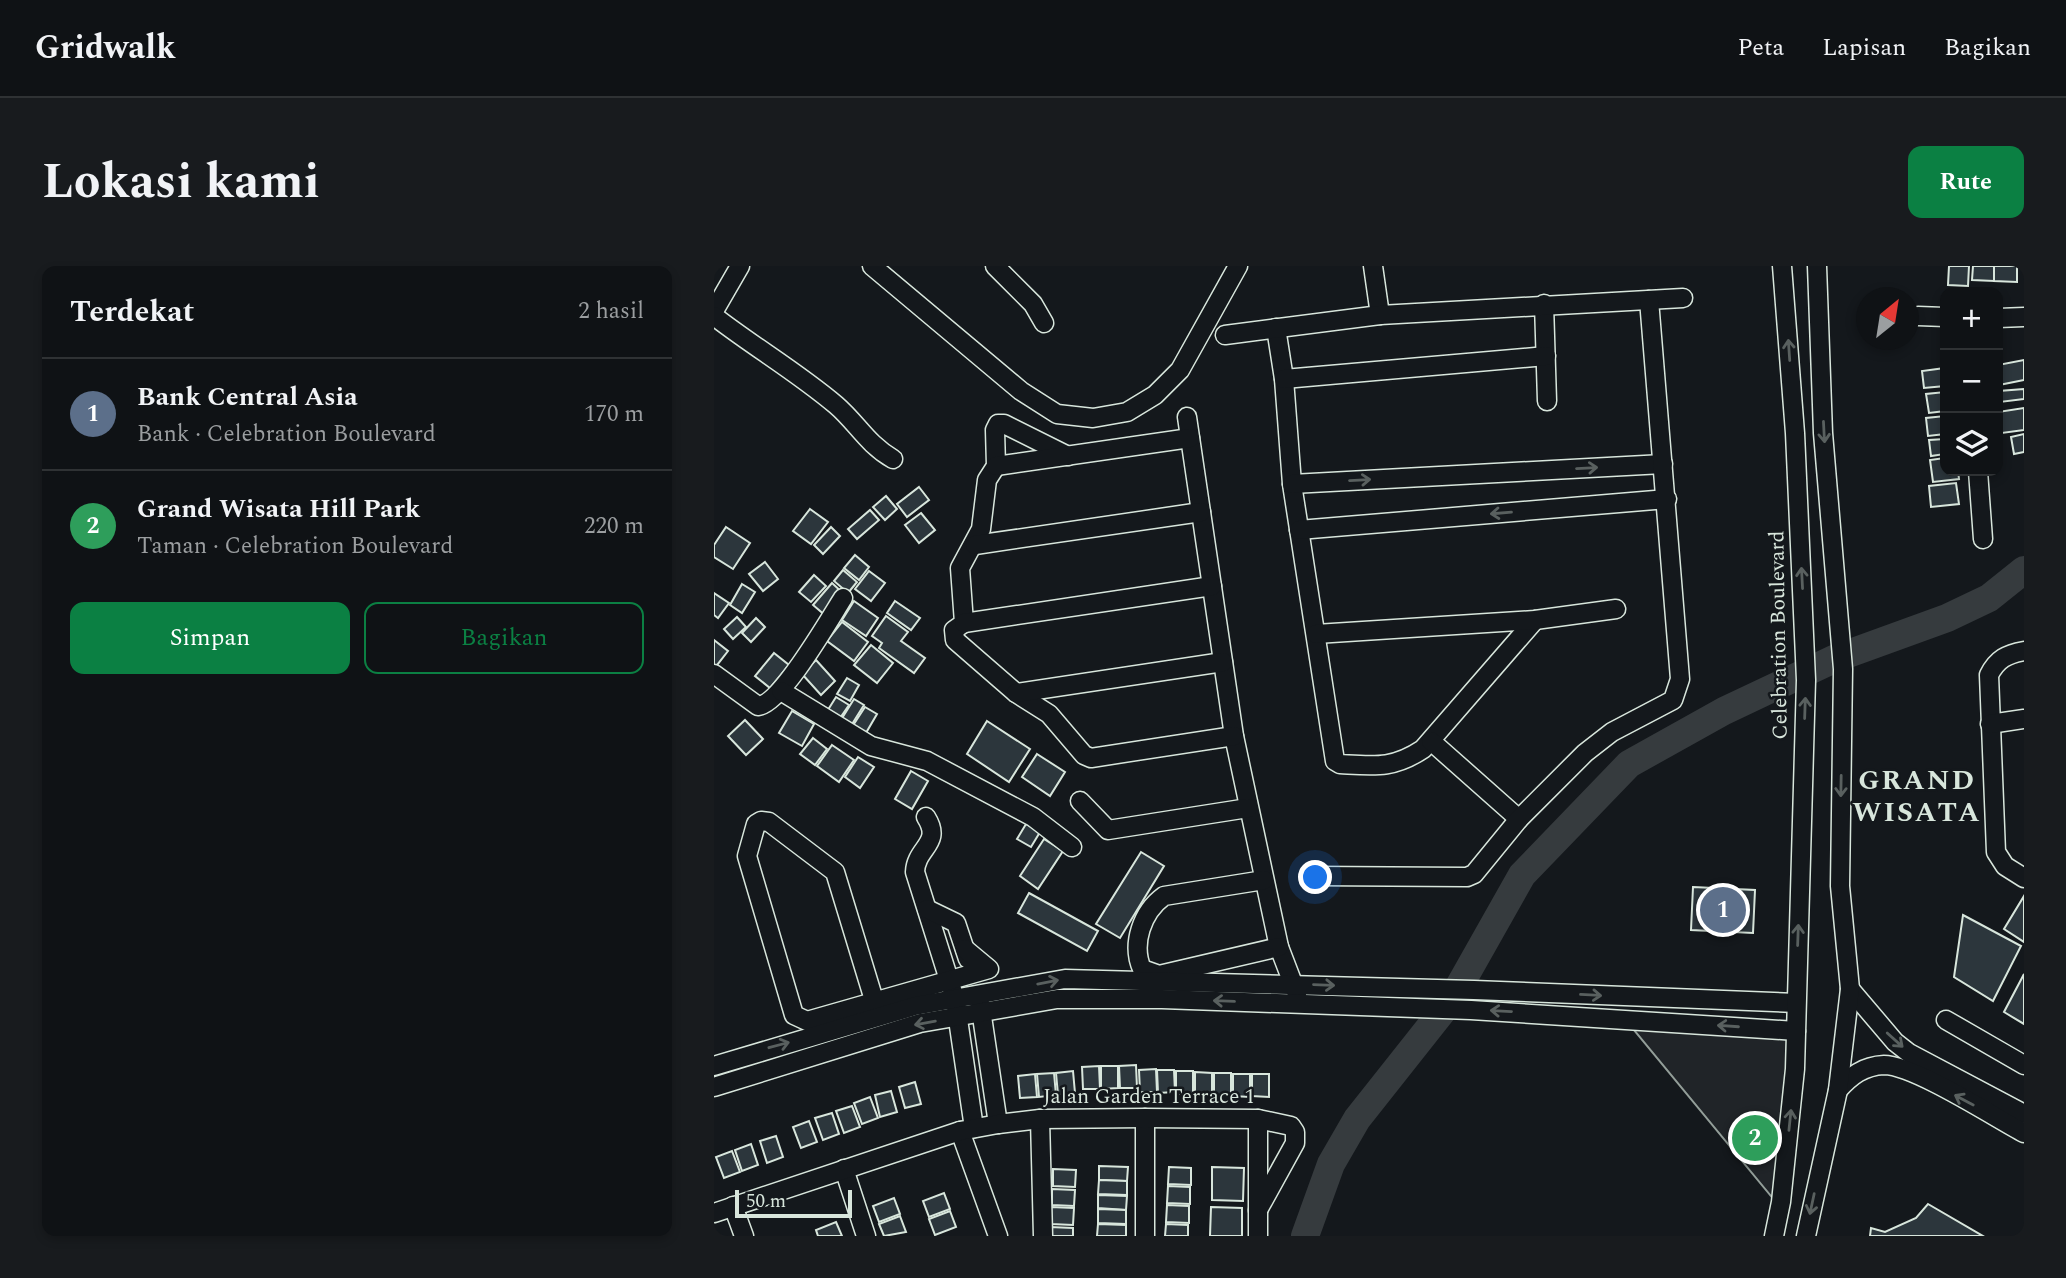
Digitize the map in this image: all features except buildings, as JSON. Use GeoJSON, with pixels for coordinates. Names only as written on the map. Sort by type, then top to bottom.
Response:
{"type":"FeatureCollection","features":[{"type":"Feature","properties":{"kind":"street"},"geometry":{"type":"LineString","coordinates":[[740,266],[714,314],[802,377],[853,419],[858,431],[893,459]]}},
{"type":"Feature","properties":{"kind":"street"},"geometry":{"type":"LineString","coordinates":[[872,266],[1021,391],[1057,414],[1093,418],[1127,412],[1155,395],[1180,370],[1238,266]]}},
{"type":"Feature","properties":{"kind":"street"},"geometry":{"type":"LineString","coordinates":[[995,266],[1033,304],[1044,323]]}},
{"type":"Feature","properties":{"kind":"street"},"geometry":{"type":"LineString","coordinates":[[1373,266],[1380,315]]}},
{"type":"Feature","properties":{"kind":"street","name":"Celebration Boulevard"},"geometry":{"type":"LineString","coordinates":[[1774,1236],[1781,1202],[1795,1069],[1806,680],[1782,266]]}},
{"type":"Feature","properties":{"kind":"street"},"geometry":{"type":"LineString","coordinates":[[1805,1236],[1838,1090],[1850,989],[1840,886],[1843,668],[1823,433],[1817,266]]}},
{"type":"Feature","properties":{"kind":"street"},"geometry":{"type":"LineString","coordinates":[[1225,335],[1380,315],[1544,303],[1683,298]]}},
{"type":"Feature","properties":{"kind":"street"},"geometry":{"type":"LineString","coordinates":[[1313,876],[1466,877],[1482,867],[1519,819],[1585,753],[1612,732],[1667,705],[1678,694],[1680,679],[1667,499],[1648,300]]}},
{"type":"Feature","properties":{"kind":"street"},"geometry":{"type":"LineString","coordinates":[[1544,303],[1547,401]]}},
{"type":"Feature","properties":{"kind":"street"},"geometry":{"type":"LineString","coordinates":[[1919,316],[1940,317]]}},
{"type":"Feature","properties":{"kind":"street"},"geometry":{"type":"LineString","coordinates":[[2003,318],[2024,317]]}},
{"type":"Feature","properties":{"kind":"street"},"geometry":{"type":"LineString","coordinates":[[1276,328],[1284,379],[1298,530],[1335,761],[1340,764],[1385,766],[1403,762],[1432,741],[1535,620]]}},
{"type":"Feature","properties":{"kind":"street"},"geometry":{"type":"LineString","coordinates":[[1284,379],[1546,356]]}},
{"type":"Feature","properties":{"kind":"street"},"geometry":{"type":"LineString","coordinates":[[1187,417],[1234,736],[1279,947],[1300,1003]]}},
{"type":"Feature","properties":{"kind":"street"},"geometry":{"type":"LineString","coordinates":[[964,622],[960,568],[975,545],[981,529],[987,480],[996,466],[995,429],[998,424],[1004,424],[1068,456]]}},
{"type":"Feature","properties":{"kind":"street"},"geometry":{"type":"LineString","coordinates":[[996,466],[1190,438]]}},
{"type":"Feature","properties":{"kind":"street"},"geometry":{"type":"LineString","coordinates":[[1292,484],[1663,464]]}},
{"type":"Feature","properties":{"kind":"street"},"geometry":{"type":"LineString","coordinates":[[1978,476],[1983,539]]}},
{"type":"Feature","properties":{"kind":"street"},"geometry":{"type":"LineString","coordinates":[[1298,530],[1667,499]]}},
{"type":"Feature","properties":{"kind":"street"},"geometry":{"type":"LineString","coordinates":[[975,545],[1201,512]]}},
{"type":"Feature","properties":{"kind":"street"},"geometry":{"type":"LineString","coordinates":[[1212,586],[964,622],[954,630],[955,640],[1016,693],[1049,714],[1084,755],[1091,758],[1234,736]]}},
{"type":"Feature","properties":{"kind":"street"},"geometry":{"type":"LineString","coordinates":[[714,674],[758,706],[764,705],[781,691],[843,598]]}},
{"type":"Feature","properties":{"kind":"street"},"geometry":{"type":"LineString","coordinates":[[1316,634],[1535,620],[1616,609]]}},
{"type":"Feature","properties":{"kind":"street"},"geometry":{"type":"LineString","coordinates":[[2021,874],[1999,860],[1996,852],[1989,675],[1994,665],[2006,655],[2024,651]]}},
{"type":"Feature","properties":{"kind":"street"},"geometry":{"type":"LineString","coordinates":[[1016,693],[1223,662]]}},
{"type":"Feature","properties":{"kind":"street"},"geometry":{"type":"LineString","coordinates":[[781,691],[871,746],[927,761],[1033,817],[1072,847]]}},
{"type":"Feature","properties":{"kind":"street"},"geometry":{"type":"LineString","coordinates":[[1990,724],[2024,719]]}},
{"type":"Feature","properties":{"kind":"street"},"geometry":{"type":"LineString","coordinates":[[1432,741],[1519,819]]}},
{"type":"Feature","properties":{"kind":"street"},"geometry":{"type":"LineString","coordinates":[[1080,802],[1108,830],[1248,808]]}},
{"type":"Feature","properties":{"kind":"street"},"geometry":{"type":"LineString","coordinates":[[926,817],[933,828],[933,836],[916,865],[915,872],[954,999],[958,1018],[967,1130],[998,1236]]}},
{"type":"Feature","properties":{"kind":"street"},"geometry":{"type":"LineString","coordinates":[[874,1000],[835,872],[769,822],[761,821],[756,824],[747,856],[794,1015],[807,1021],[989,969]]}},
{"type":"Feature","properties":{"kind":"street"},"geometry":{"type":"LineString","coordinates":[[1264,880],[1164,896],[1154,903],[1135,943],[1136,956],[1142,969],[1159,975],[1279,947]]}},
{"type":"Feature","properties":{"kind":"street"},"geometry":{"type":"LineString","coordinates":[[927,909],[956,922],[965,949],[983,1014],[998,1124]]}},
{"type":"Feature","properties":{"kind":"street"},"geometry":{"type":"LineString","coordinates":[[965,949],[1005,979]]}},
{"type":"Feature","properties":{"kind":"street"},"geometry":{"type":"LineString","coordinates":[[714,1066],[915,1006],[1065,979],[1294,984],[1796,1003]]}},
{"type":"Feature","properties":{"kind":"street"},"geometry":{"type":"LineString","coordinates":[[1850,989],[1871,1017],[1902,1047],[2024,1114]]}},
{"type":"Feature","properties":{"kind":"street"},"geometry":{"type":"LineString","coordinates":[[714,1087],[920,1023],[1057,999],[1439,1008],[1796,1031]]}},
{"type":"Feature","properties":{"kind":"street"},"geometry":{"type":"LineString","coordinates":[[1946,1020],[2024,1065]]}},
{"type":"Feature","properties":{"kind":"street"},"geometry":{"type":"LineString","coordinates":[[1838,1090],[1852,1075],[1868,1068],[1898,1067],[2024,1133]]}},
{"type":"Feature","properties":{"kind":"street"},"geometry":{"type":"LineString","coordinates":[[1145,1118],[1146,1236]]}},
{"type":"Feature","properties":{"kind":"street","name":"Jalan Garden Terrace 1"},"geometry":{"type":"LineString","coordinates":[[714,1213],[967,1130],[1040,1119],[1145,1118],[1258,1119],[1284,1123],[1295,1132],[1291,1153],[1258,1210]]}},
{"type":"Feature","properties":{"kind":"street"},"geometry":{"type":"LineString","coordinates":[[1040,1119],[1043,1236]]}},
{"type":"Feature","properties":{"kind":"street"},"geometry":{"type":"LineString","coordinates":[[1258,1119],[1258,1236]]}},
{"type":"Feature","properties":{"kind":"street"},"geometry":{"type":"LineString","coordinates":[[844,1169],[866,1236]]}},
{"type":"Feature","properties":{"kind":"street"},"geometry":{"type":"LineString","coordinates":[[733,1206],[744,1236]]}},
{"type":"Feature","properties":{"kind":"shaded area"},"geometry":{"type":"Polygon","coordinates":[[[1624,1018],[1796,1031],[1780,1207],[1624,1018]]]}},
{"type":"Feature","properties":{"kind":"waterway"},"geometry":{"type":"LineString","coordinates":[[1305,1236],[1331,1164],[1357,1119],[1452,999],[1522,875],[1629,764],[1724,711],[1834,659],[1947,618],[1989,598],[2024,570]]}},
{"type":"Feature","properties":{"kind":"place","name":"Bank Central Asia"},"geometry":{"type":"Point","coordinates":[1723,910]}},
{"type":"Feature","properties":{"kind":"place","name":"Grand Wisata Hill Park"},"geometry":{"type":"Point","coordinates":[1755,1138]}},
{"type":"Feature","properties":{"kind":"district","name":"GRAND WISATA"},"geometry":{"type":"Point","coordinates":[1917,796]}}]}
